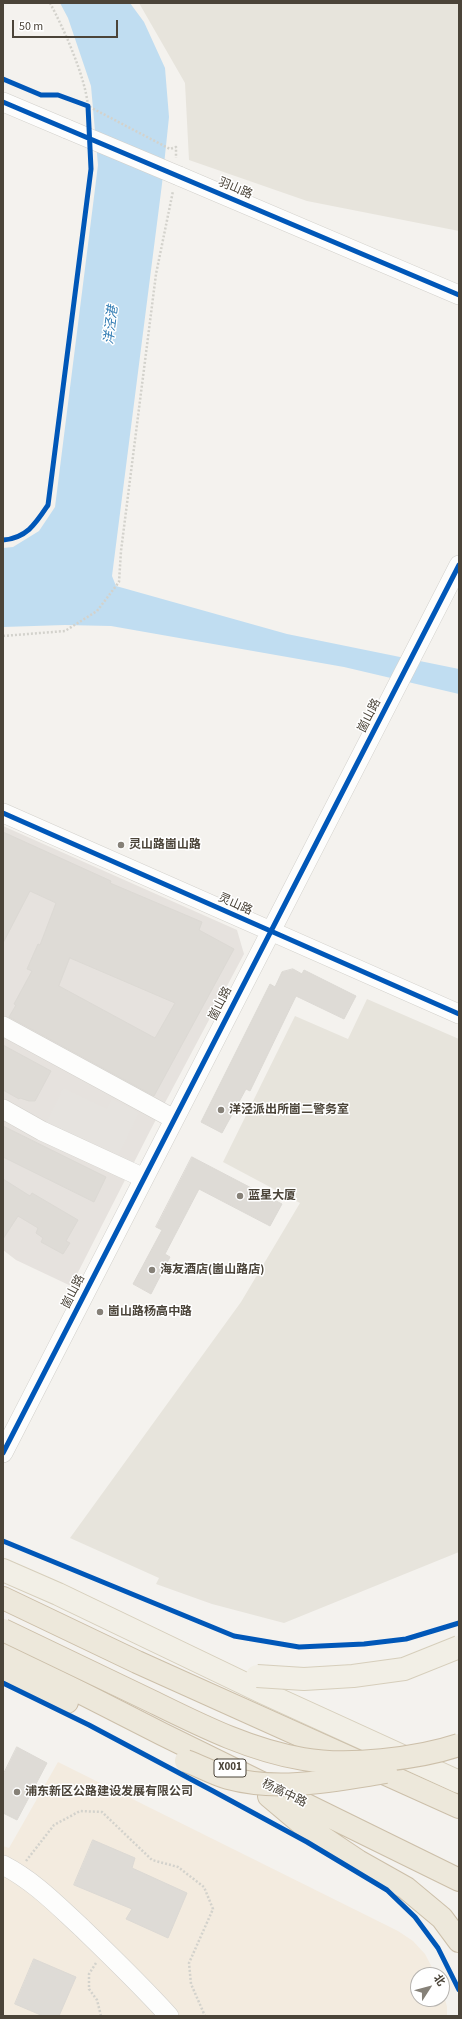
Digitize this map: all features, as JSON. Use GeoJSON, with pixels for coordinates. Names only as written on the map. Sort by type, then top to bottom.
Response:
{"type":"FeatureCollection","features":[{"type":"Feature","properties":{"kind":"highway"},"geometry":{"type":"LineString","coordinates":[[3,1598],[137,1662],[459,1807]]}},
{"type":"Feature","properties":{"kind":"highway"},"geometry":{"type":"LineString","coordinates":[[3,1630],[203,1726],[255,1748],[303,1759],[338,1762],[381,1760],[454,1747]]}},
{"type":"Feature","properties":{"kind":"highway","name":"杨高中路"},"geometry":{"type":"LineString","coordinates":[[3,1653],[459,1880]]}},
{"type":"Feature","properties":{"kind":"highway"},"geometry":{"type":"LineString","coordinates":[[3,1671],[186,1761],[228,1778],[281,1785],[342,1779],[403,1769],[454,1747]]}},
{"type":"Feature","properties":{"kind":"highway"},"geometry":{"type":"LineString","coordinates":[[244,1774],[301,1823],[358,1861],[406,1888],[442,1918],[459,1941]]}},
{"type":"Feature","properties":{"kind":"main road"},"geometry":{"type":"LineString","coordinates":[[3,1570],[58,1594],[184,1655],[459,1782]]}},
{"type":"Feature","properties":{"kind":"main road"},"geometry":{"type":"LineString","coordinates":[[184,1655],[257,1676],[304,1679],[353,1676],[404,1669],[459,1647]]}},
{"type":"Feature","properties":{"kind":"street","name":"羽山路"},"geometry":{"type":"LineString","coordinates":[[3,102],[459,295]]}},
{"type":"Feature","properties":{"kind":"street","name":"崮山路"},"geometry":{"type":"LineString","coordinates":[[3,1453],[459,565]]}},
{"type":"Feature","properties":{"kind":"street","name":"灵山路"},"geometry":{"type":"LineString","coordinates":[[3,813],[459,1014]]}},
{"type":"Feature","properties":{"kind":"street"},"geometry":{"type":"LineString","coordinates":[[3,1026],[174,1119]]}},
{"type":"Feature","properties":{"kind":"street"},"geometry":{"type":"LineString","coordinates":[[3,1109],[42,1131],[144,1178]]}},
{"type":"Feature","properties":{"kind":"street"},"geometry":{"type":"LineString","coordinates":[[10,1869],[46,1894],[136,1979],[168,2016]]}},
{"type":"Feature","properties":{"kind":"path"},"geometry":{"type":"LineString","coordinates":[[50,3],[58,18],[86,88],[89,114]]}},
{"type":"Feature","properties":{"kind":"path"},"geometry":{"type":"LineString","coordinates":[[3,636],[65,631],[97,611],[119,582],[121,551],[155,282],[176,174],[176,148],[170,149],[81,103]]}},
{"type":"Feature","properties":{"kind":"path"},"geometry":{"type":"LineString","coordinates":[[10,1869],[54,1825],[80,1811],[102,1812],[152,1860],[178,1867],[204,1887],[213,1909],[189,1963],[191,1984],[205,2016]]}},
{"type":"Feature","properties":{"kind":"path"},"geometry":{"type":"LineString","coordinates":[[102,2016],[97,2000],[89,1989],[89,1974],[104,1949]]}},
{"type":"Feature","properties":{"kind":"shaded area"},"geometry":{"type":"Polygon","coordinates":[[[139,3],[459,3],[459,231],[307,201],[189,160],[185,83],[139,3]]]}},
{"type":"Feature","properties":{"kind":"shaded area"},"geometry":{"type":"Polygon","coordinates":[[[3,826],[237,930],[244,954],[151,1129],[71,1286],[16,1260],[3,1250],[3,826]]]}},
{"type":"Feature","properties":{"kind":"shaded area"},"geometry":{"type":"Polygon","coordinates":[[[367,999],[459,1039],[459,1552],[284,1623],[212,1604],[156,1584],[159,1578],[70,1538],[241,1302],[300,1203],[223,1162],[295,1016],[348,1039],[367,999]]]}},
{"type":"Feature","properties":{"kind":"shaded area"},"geometry":{"type":"Polygon","coordinates":[[[63,1088],[107,1109],[112,1099],[139,1113],[114,1165],[42,1131],[63,1088]]]}},
{"type":"Feature","properties":{"kind":"shaded area"},"geometry":{"type":"Polygon","coordinates":[[[58,1762],[398,1931],[413,1941],[425,1954],[432,1967],[410,1967],[410,2007],[447,2007],[447,2016],[3,2016],[3,1846],[9,1848],[58,1762]]]}},
{"type":"Feature","properties":{"kind":"water","name":"洋泾港"},"geometry":{"type":"Polygon","coordinates":[[[60,3],[130,3],[144,22],[165,68],[169,117],[162,184],[112,576],[116,586],[287,634],[459,669],[459,694],[344,667],[111,626],[65,625],[3,627],[3,548],[13,547],[39,531],[55,507],[98,165],[91,86],[68,18],[60,3]]]}},
{"type":"Feature","properties":{"kind":"building"},"geometry":{"type":"Polygon","coordinates":[[[3,832],[111,881],[110,883],[202,922],[199,930],[234,949],[154,1096],[9,1017],[16,1005],[14,1004],[32,971],[27,969],[38,944],[40,945],[56,903],[30,891],[3,943],[3,832]],[[70,958],[59,986],[155,1038],[175,1003],[70,958]]]}},
{"type":"Feature","properties":{"kind":"building"},"geometry":{"type":"Polygon","coordinates":[[[293,969],[302,974],[304,970],[356,996],[344,1019],[296,996],[250,1091],[246,1089],[222,1133],[201,1122],[270,984],[275,987],[282,972],[293,969]]]}},
{"type":"Feature","properties":{"kind":"building"},"geometry":{"type":"Polygon","coordinates":[[[3,1045],[51,1071],[35,1101],[19,1099],[3,1090],[3,1045]]]}},
{"type":"Feature","properties":{"kind":"building"},"geometry":{"type":"Polygon","coordinates":[[[3,1126],[106,1177],[94,1202],[3,1157],[3,1126]]]}},
{"type":"Feature","properties":{"kind":"building","name":"蓝星大厦"},"geometry":{"type":"Polygon","coordinates":[[[192,1157],[282,1204],[270,1226],[199,1189],[165,1254],[170,1257],[151,1294],[133,1284],[162,1230],[156,1227],[192,1157]]]}},
{"type":"Feature","properties":{"kind":"building"},"geometry":{"type":"Polygon","coordinates":[[[3,1179],[30,1196],[32,1193],[78,1220],[66,1241],[70,1243],[63,1254],[41,1242],[43,1238],[36,1233],[38,1228],[18,1216],[3,1239],[3,1179]]]}},
{"type":"Feature","properties":{"kind":"building","name":"浦东新区公路建设发展有限公司"},"geometry":{"type":"Polygon","coordinates":[[[17,1747],[47,1763],[17,1820],[3,1813],[3,1775],[17,1747]]]}},
{"type":"Feature","properties":{"kind":"building"},"geometry":{"type":"Polygon","coordinates":[[[93,1840],[135,1858],[132,1868],[187,1893],[168,1938],[126,1919],[132,1909],[74,1885],[93,1840]]]}},
{"type":"Feature","properties":{"kind":"building"},"geometry":{"type":"Polygon","coordinates":[[[34,1959],[76,1977],[59,2016],[43,2016],[15,2004],[34,1959]]]}},
{"type":"Feature","properties":{"kind":"cycle path"},"geometry":{"type":"LineString","coordinates":[[3,79],[41,95],[58,95],[88,106],[91,169],[48,505],[35,523],[25,533],[11,539],[3,540]]}},
{"type":"Feature","properties":{"kind":"cycle path"},"geometry":{"type":"LineString","coordinates":[[3,102],[459,295]]}},
{"type":"Feature","properties":{"kind":"cycle path"},"geometry":{"type":"LineString","coordinates":[[3,1453],[459,565]]}},
{"type":"Feature","properties":{"kind":"cycle path"},"geometry":{"type":"LineString","coordinates":[[3,813],[459,1014]]}},
{"type":"Feature","properties":{"kind":"cycle path"},"geometry":{"type":"LineString","coordinates":[[3,1541],[234,1636],[299,1647],[364,1644],[406,1639],[459,1623]]}},
{"type":"Feature","properties":{"kind":"cycle path"},"geometry":{"type":"LineString","coordinates":[[3,1683],[89,1725],[213,1791],[307,1842],[387,1890],[415,1917],[438,1948],[459,1990]]}},
{"type":"Feature","properties":{"kind":"place","name":"灵山路崮山路"},"geometry":{"type":"Point","coordinates":[121,845]}},
{"type":"Feature","properties":{"kind":"place","name":"洋泾派出所崮二警务室"},"geometry":{"type":"Point","coordinates":[221,1110]}},
{"type":"Feature","properties":{"kind":"place","name":"蓝星大厦"},"geometry":{"type":"Point","coordinates":[240,1196]}},
{"type":"Feature","properties":{"kind":"place","name":"海友酒店(崮山路店)"},"geometry":{"type":"Point","coordinates":[152,1270]}},
{"type":"Feature","properties":{"kind":"place","name":"崮山路杨高中路"},"geometry":{"type":"Point","coordinates":[100,1312]}},
{"type":"Feature","properties":{"kind":"place","name":"浦东新区公路建设发展有限公司"},"geometry":{"type":"Point","coordinates":[17,1792]}}]}
